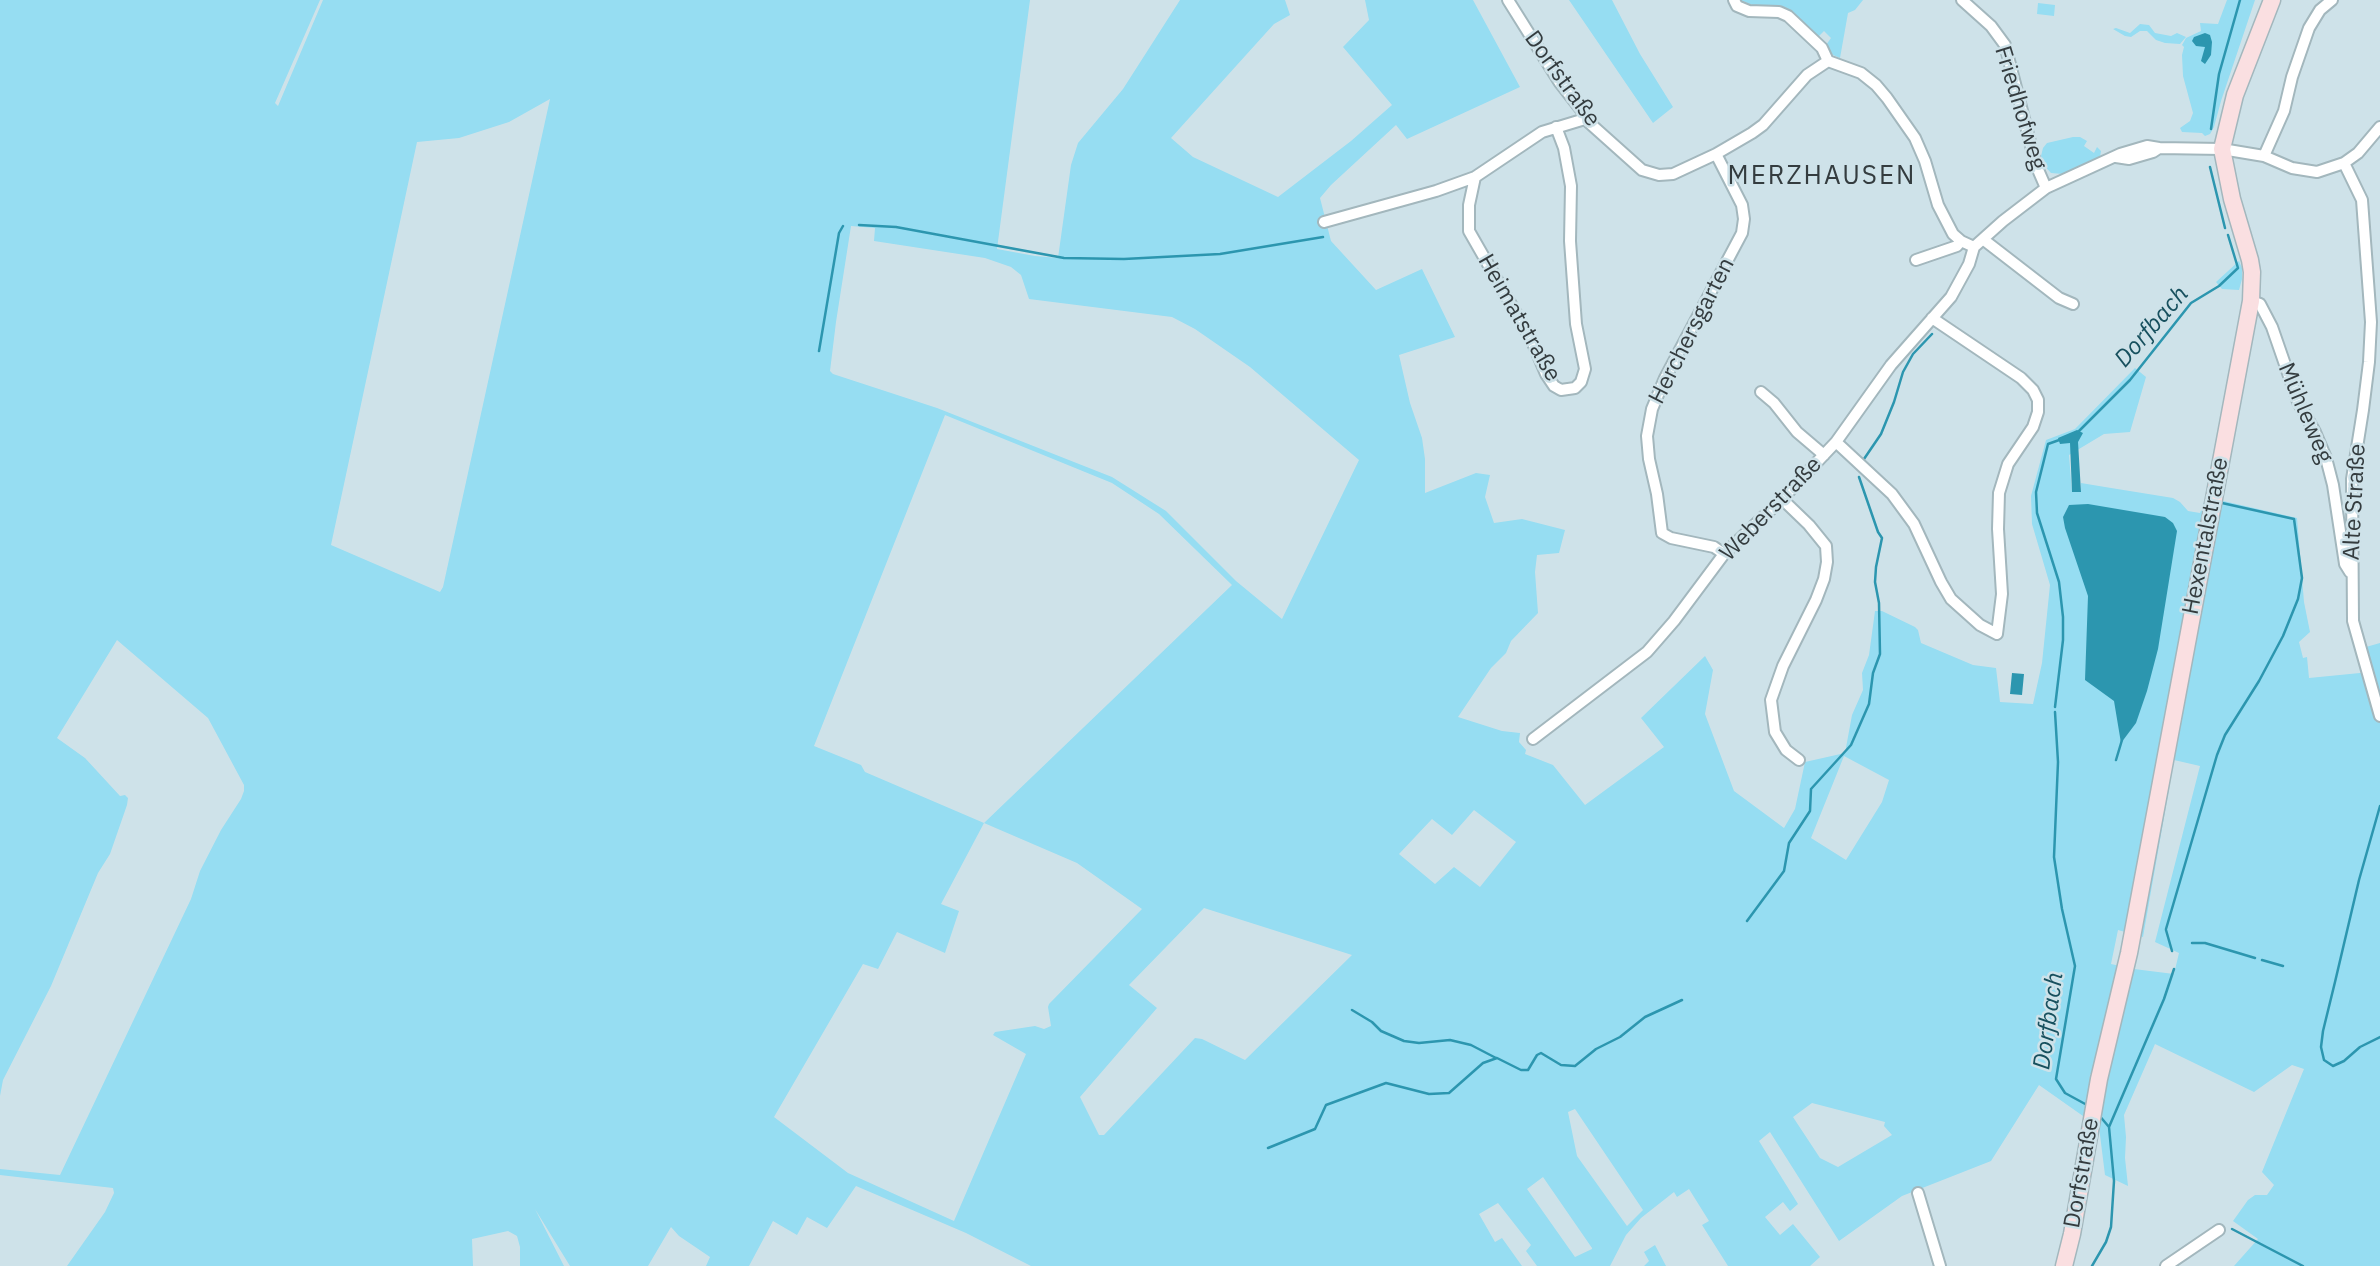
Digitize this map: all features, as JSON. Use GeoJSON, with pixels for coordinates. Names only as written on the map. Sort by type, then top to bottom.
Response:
{"type":"FeatureCollection","features":[{"type":"Feature","properties":{"kind":"main road","name":"Hexentalstraße"},"geometry":{"type":"LineString","coordinates":[[2099,1079],[2129,953],[2250,301],[2250,260],[2232,199],[2222,149],[2235,95],[2272,0]]}},
{"type":"Feature","properties":{"kind":"main road","name":"Dorfstraße"},"geometry":{"type":"LineString","coordinates":[[2064,1266],[2099,1079]]}},
{"type":"Feature","properties":{"kind":"street","name":"Dorfstraße"},"geometry":{"type":"LineString","coordinates":[[1508,0],[1585,119],[1642,170],[1659,176],[1673,174],[1716,154],[1763,125],[1807,75],[1828,61]]}},
{"type":"Feature","properties":{"kind":"street"},"geometry":{"type":"LineString","coordinates":[[1734,0],[1737,6],[1749,11],[1779,12],[1788,16],[1822,48],[1828,61],[1861,73],[1876,85],[1914,138],[1925,161],[1938,205],[1952,234],[1961,242],[1974,247],[2003,220],[2046,187],[2119,154],[2147,146],[2222,149],[2264,156],[2292,168],[2310,172],[2328,170],[2344,163],[2358,153],[2379,128]]}},
{"type":"Feature","properties":{"kind":"street","name":"Friedhofweg"},"geometry":{"type":"LineString","coordinates":[[1962,0],[1991,26],[2005,45],[2036,165],[2046,187]]}},
{"type":"Feature","properties":{"kind":"street"},"geometry":{"type":"LineString","coordinates":[[2264,156],[2284,111],[2309,27],[2320,10],[2332,0]]}},
{"type":"Feature","properties":{"kind":"street"},"geometry":{"type":"LineString","coordinates":[[1324,222],[1436,191],[1475,177],[1542,132],[1585,119]]}},
{"type":"Feature","properties":{"kind":"street","name":"Heimatstraße"},"geometry":{"type":"LineString","coordinates":[[1475,177],[1469,205],[1469,231],[1532,341],[1554,386],[1561,390],[1575,388],[1581,382],[1585,369],[1576,324],[1570,241],[1572,186],[1564,148],[1556,127]]}},
{"type":"Feature","properties":{"kind":"street","name":"Herchersgarten"},"geometry":{"type":"LineString","coordinates":[[1716,154],[1742,205],[1742,233],[1665,378],[1652,409],[1647,436],[1662,533],[1671,538],[1714,548],[1724,554]]}},
{"type":"Feature","properties":{"kind":"street","name":"Alte Straße"},"geometry":{"type":"LineString","coordinates":[[2344,163],[2362,200],[2371,322],[2368,375],[2352,479],[2353,621],[2380,716]]}},
{"type":"Feature","properties":{"kind":"street"},"geometry":{"type":"LineString","coordinates":[[1984,240],[2059,298],[2073,304]]}},
{"type":"Feature","properties":{"kind":"street"},"geometry":{"type":"LineString","coordinates":[[1916,260],[1957,246],[1961,242]]}},
{"type":"Feature","properties":{"kind":"street","name":"Weberstraße"},"geometry":{"type":"LineString","coordinates":[[1533,739],[1647,652],[1724,554],[1782,499],[1836,442],[1891,365],[1951,297],[1974,247]]}},
{"type":"Feature","properties":{"kind":"street","name":"Mühleweg"},"geometry":{"type":"LineString","coordinates":[[2250,301],[2260,304],[2272,327],[2291,385],[2326,458],[2333,485],[2345,564],[2351,575]]}},
{"type":"Feature","properties":{"kind":"street"},"geometry":{"type":"LineString","coordinates":[[1836,442],[1892,494],[1901,506],[1914,524],[1951,599],[1980,625],[1997,634],[2002,594],[1999,493],[2008,464],[2033,427],[2038,412],[2038,400],[2021,377],[1932,318]]}},
{"type":"Feature","properties":{"kind":"street"},"geometry":{"type":"LineString","coordinates":[[1761,393],[1774,403],[1797,432],[1824,455]]}},
{"type":"Feature","properties":{"kind":"street"},"geometry":{"type":"LineString","coordinates":[[1782,499],[1826,546],[1824,579],[1783,666],[1771,700],[1775,732],[1786,750],[1799,760]]}},
{"type":"Feature","properties":{"kind":"street"},"geometry":{"type":"LineString","coordinates":[[1918,1193],[1940,1266]]}},
{"type":"Feature","properties":{"kind":"street"},"geometry":{"type":"LineString","coordinates":[[2166,1266],[2219,1230]]}},
{"type":"Feature","properties":{"kind":"shaded area"},"geometry":{"type":"Polygon","coordinates":[[[0,0],[320,0],[275,103],[278,106],[323,0],[1030,0],[997,249],[1058,258],[1071,165],[1078,143],[1123,89],[1180,0],[1285,0],[1290,15],[1274,24],[1171,138],[1193,157],[1278,197],[1351,141],[1392,105],[1343,47],[1369,20],[1365,0],[1473,0],[1520,87],[1407,139],[1396,125],[1320,198],[1331,241],[1376,290],[1422,269],[1455,337],[1399,355],[1410,403],[1422,438],[1425,493],[1476,473],[1490,475],[1485,497],[1494,523],[1522,519],[1565,530],[1559,553],[1537,555],[1535,572],[1538,613],[1511,641],[1506,653],[1491,668],[1458,717],[1502,731],[1520,733],[1519,742],[1526,750],[1525,754],[1553,765],[1585,805],[1664,747],[1641,718],[1705,656],[1713,670],[1705,714],[1734,791],[1784,828],[1795,809],[1805,762],[1845,753],[1852,715],[1863,690],[1862,673],[1869,655],[1875,611],[1882,611],[1915,627],[1921,643],[1973,665],[1996,668],[2000,702],[2033,704],[2042,663],[2050,585],[2032,524],[2031,496],[2046,440],[2075,429],[2135,368],[2146,377],[2130,432],[2104,434],[2069,455],[2072,492],[2081,491],[2081,483],[2173,498],[2188,511],[2200,513],[2206,497],[2297,518],[2304,602],[2310,632],[2299,642],[2303,658],[2307,657],[2309,678],[2372,670],[2366,647],[2380,643],[2380,1266],[2234,1266],[2258,1239],[2233,1221],[2248,1200],[2255,1195],[2267,1195],[2274,1185],[2262,1172],[2304,1069],[2292,1065],[2254,1092],[2155,1044],[2124,1115],[2128,1186],[2105,1175],[2098,1119],[2107,1082],[2090,1074],[2089,1099],[2083,1116],[2039,1085],[1991,1161],[1902,1196],[1839,1241],[1770,1132],[1759,1141],[1798,1204],[1790,1211],[1783,1202],[1765,1217],[1780,1235],[1793,1224],[1820,1257],[1810,1266],[1728,1266],[1702,1225],[1709,1221],[1689,1189],[1677,1197],[1674,1192],[1641,1218],[1626,1235],[1610,1266],[1537,1266],[1526,1251],[1531,1245],[1498,1203],[1479,1214],[1495,1242],[1502,1238],[1522,1266],[1031,1266],[966,1233],[856,1186],[827,1228],[807,1217],[797,1235],[773,1221],[749,1266],[706,1266],[710,1257],[679,1236],[671,1227],[648,1266],[570,1266],[535,1209],[564,1266],[520,1266],[517,1236],[508,1231],[472,1239],[473,1266],[67,1266],[105,1212],[114,1193],[113,1188],[0,1175],[0,1169],[60,1175],[191,899],[200,871],[244,791],[244,785],[208,718],[117,640],[57,738],[85,758],[120,796],[125,795],[128,798],[127,805],[110,854],[98,873],[51,986],[3,1080],[0,1096],[0,0]],[[550,99],[509,122],[459,138],[417,142],[331,545],[440,592],[550,99]],[[851,226],[830,371],[937,408],[1112,477],[1166,511],[1236,581],[1282,619],[1359,460],[1250,367],[1195,329],[1172,317],[1029,299],[1021,275],[1011,267],[985,258],[874,241],[875,228],[851,226]],[[945,415],[814,746],[861,765],[865,772],[984,823],[1232,585],[1159,514],[1112,483],[945,415]],[[1844,756],[1811,838],[1846,860],[1882,802],[1889,780],[1844,756]],[[2174,760],[2143,937],[2118,930],[2111,964],[2174,974],[2179,953],[2155,942],[2200,766],[2174,760]],[[1474,810],[1452,835],[1432,819],[1399,854],[1435,884],[1454,867],[1480,887],[1516,842],[1474,810]],[[984,823],[941,904],[959,911],[945,953],[897,932],[878,969],[863,964],[774,1117],[848,1173],[954,1221],[1026,1054],[993,1035],[995,1032],[1035,1026],[1044,1029],[1051,1026],[1049,1004],[1142,909],[1077,863],[984,823]],[[1204,908],[1129,985],[1157,1008],[1080,1097],[1099,1135],[1104,1135],[1195,1038],[1245,1060],[1352,955],[1204,908]],[[1812,1103],[1793,1117],[1820,1158],[1838,1167],[1892,1135],[1884,1126],[1885,1122],[1812,1103]],[[1575,1109],[1568,1112],[1577,1156],[1627,1226],[1643,1210],[1575,1109]],[[1543,1177],[1527,1189],[1575,1257],[1592,1249],[1543,1177]]]}},
{"type":"Feature","properties":{"kind":"shaded area"},"geometry":{"type":"Polygon","coordinates":[[[1569,0],[1612,0],[1640,54],[1673,107],[1653,123],[1569,0]]]}},
{"type":"Feature","properties":{"kind":"shaded area"},"geometry":{"type":"Polygon","coordinates":[[[1740,0],[1863,0],[1855,10],[1848,13],[1840,58],[1833,55],[1826,45],[1831,38],[1824,31],[1818,37],[1792,12],[1783,8],[1755,6],[1740,0]]]}},
{"type":"Feature","properties":{"kind":"shaded area"},"geometry":{"type":"Polygon","coordinates":[[[2227,0],[2255,0],[2214,127],[2210,134],[2205,136],[2202,133],[2182,132],[2180,128],[2190,121],[2193,113],[2183,76],[2182,45],[2186,38],[2201,31],[2200,23],[2218,24],[2227,0]]]}},
{"type":"Feature","properties":{"kind":"shaded area"},"geometry":{"type":"Polygon","coordinates":[[[2038,3],[2055,5],[2054,16],[2037,14],[2038,3]]]}},
{"type":"Feature","properties":{"kind":"shaded area"},"geometry":{"type":"Polygon","coordinates":[[[2140,24],[2149,25],[2155,33],[2171,36],[2177,33],[2186,37],[2180,44],[2165,43],[2156,40],[2147,31],[2140,31],[2131,37],[2113,29],[2130,33],[2140,24]]]}},
{"type":"Feature","properties":{"kind":"shaded area"},"geometry":{"type":"Polygon","coordinates":[[[2205,33],[2210,35],[2212,42],[2211,55],[2205,64],[2201,61],[2205,47],[2196,46],[2192,41],[2194,37],[2205,33]]]}},
{"type":"Feature","properties":{"kind":"shaded area"},"geometry":{"type":"Polygon","coordinates":[[[2073,137],[2087,141],[2084,146],[2094,153],[2097,147],[2101,151],[2100,157],[2063,174],[2051,173],[2042,163],[2043,148],[2047,143],[2073,137]]]}},
{"type":"Feature","properties":{"kind":"shaded area"},"geometry":{"type":"Polygon","coordinates":[[[2239,261],[2242,279],[2239,290],[2222,289],[2216,282],[2239,261]]]}},
{"type":"Feature","properties":{"kind":"shaded area"},"geometry":{"type":"Polygon","coordinates":[[[2077,430],[2083,433],[2078,442],[2081,492],[2072,492],[2070,443],[2060,444],[2058,438],[2077,430]]]}},
{"type":"Feature","properties":{"kind":"shaded area"},"geometry":{"type":"Polygon","coordinates":[[[2088,504],[2165,517],[2173,523],[2177,531],[2158,649],[2147,691],[2136,723],[2121,743],[2114,701],[2085,680],[2088,596],[2063,517],[2069,505],[2088,504]]]}},
{"type":"Feature","properties":{"kind":"shaded area"},"geometry":{"type":"Polygon","coordinates":[[[2012,673],[2024,674],[2022,695],[2010,694],[2012,673]]]}},
{"type":"Feature","properties":{"kind":"shaded area"},"geometry":{"type":"Polygon","coordinates":[[[1655,1245],[1666,1266],[1644,1266],[1649,1261],[1644,1252],[1655,1245]]]}},
{"type":"Feature","properties":{"kind":"waterway","name":"Dorfbach"},"geometry":{"type":"LineString","coordinates":[[2211,129],[2219,74],[2240,0]]}},
{"type":"Feature","properties":{"kind":"waterway","name":"Dorfbach"},"geometry":{"type":"LineString","coordinates":[[2210,167],[2225,228]]}},
{"type":"Feature","properties":{"kind":"waterway"},"geometry":{"type":"LineString","coordinates":[[859,225],[896,227],[1064,258],[1124,259],[1220,254],[1323,237]]}},
{"type":"Feature","properties":{"kind":"waterway"},"geometry":{"type":"LineString","coordinates":[[819,351],[839,233],[843,226]]}},
{"type":"Feature","properties":{"kind":"waterway","name":"Dorfbach"},"geometry":{"type":"LineString","coordinates":[[2078,432],[2130,380],[2191,303],[2219,286],[2238,268],[2228,235]]}},
{"type":"Feature","properties":{"kind":"waterway"},"geometry":{"type":"LineString","coordinates":[[1864,459],[1881,434],[1903,372],[1913,354],[1932,334]]}},
{"type":"Feature","properties":{"kind":"waterway","name":"Dorfbach"},"geometry":{"type":"LineString","coordinates":[[2055,707],[2063,617],[2059,582],[2037,513],[2036,492],[2048,444],[2062,439]]}},
{"type":"Feature","properties":{"kind":"waterway"},"geometry":{"type":"LineString","coordinates":[[1747,921],[1784,871],[1789,843],[1810,811],[1811,789],[1851,745],[1869,704],[1873,673],[1880,654],[1879,603],[1875,582],[1882,538],[1859,477]]}},
{"type":"Feature","properties":{"kind":"waterway"},"geometry":{"type":"LineString","coordinates":[[2166,929],[2217,755],[2225,735],[2283,636],[2298,599],[2302,578],[2294,519],[2222,503]]}},
{"type":"Feature","properties":{"kind":"waterway","name":"Dorfbach"},"geometry":{"type":"LineString","coordinates":[[2055,712],[2058,762],[2054,857],[2075,966],[2056,1079],[2065,1093],[2087,1105]]}},
{"type":"Feature","properties":{"kind":"waterway","name":"Dorfbach"},"geometry":{"type":"LineString","coordinates":[[2116,760],[2122,740]]}},
{"type":"Feature","properties":{"kind":"waterway"},"geometry":{"type":"LineString","coordinates":[[2335,982],[2380,806]]}},
{"type":"Feature","properties":{"kind":"waterway"},"geometry":{"type":"LineString","coordinates":[[2166,930],[2172,951]]}},
{"type":"Feature","properties":{"kind":"waterway"},"geometry":{"type":"LineString","coordinates":[[2192,943],[2205,943],[2255,958]]}},
{"type":"Feature","properties":{"kind":"waterway"},"geometry":{"type":"LineString","coordinates":[[2262,960],[2283,966]]}},
{"type":"Feature","properties":{"kind":"waterway"},"geometry":{"type":"LineString","coordinates":[[2109,1127],[2164,999],[2174,969]]}},
{"type":"Feature","properties":{"kind":"waterway"},"geometry":{"type":"LineString","coordinates":[[2335,982],[2323,1031],[2321,1047],[2324,1060],[2333,1066],[2380,1037]]}},
{"type":"Feature","properties":{"kind":"waterway"},"geometry":{"type":"LineString","coordinates":[[1268,1148],[1315,1129],[1326,1105],[1386,1083],[1429,1094],[1449,1093],[1483,1063],[1497,1058],[1521,1070],[1528,1070],[1541,1053],[1561,1065],[1575,1066],[1645,1017],[1682,1000]]}},
{"type":"Feature","properties":{"kind":"waterway"},"geometry":{"type":"LineString","coordinates":[[1352,1010],[1381,1031],[1404,1041],[1419,1043],[1450,1040],[1471,1045],[1496,1058]]}},
{"type":"Feature","properties":{"kind":"waterway","name":"Dorfbach"},"geometry":{"type":"LineString","coordinates":[[2092,1266],[2111,1227],[2114,1181],[2109,1127],[2098,1114]]}},
{"type":"Feature","properties":{"kind":"waterway"},"geometry":{"type":"LineString","coordinates":[[2232,1229],[2303,1266]]}},
{"type":"Feature","properties":{"kind":"district","name":"MERZHAUSEN"},"geometry":{"type":"Point","coordinates":[1822,176]}}]}
